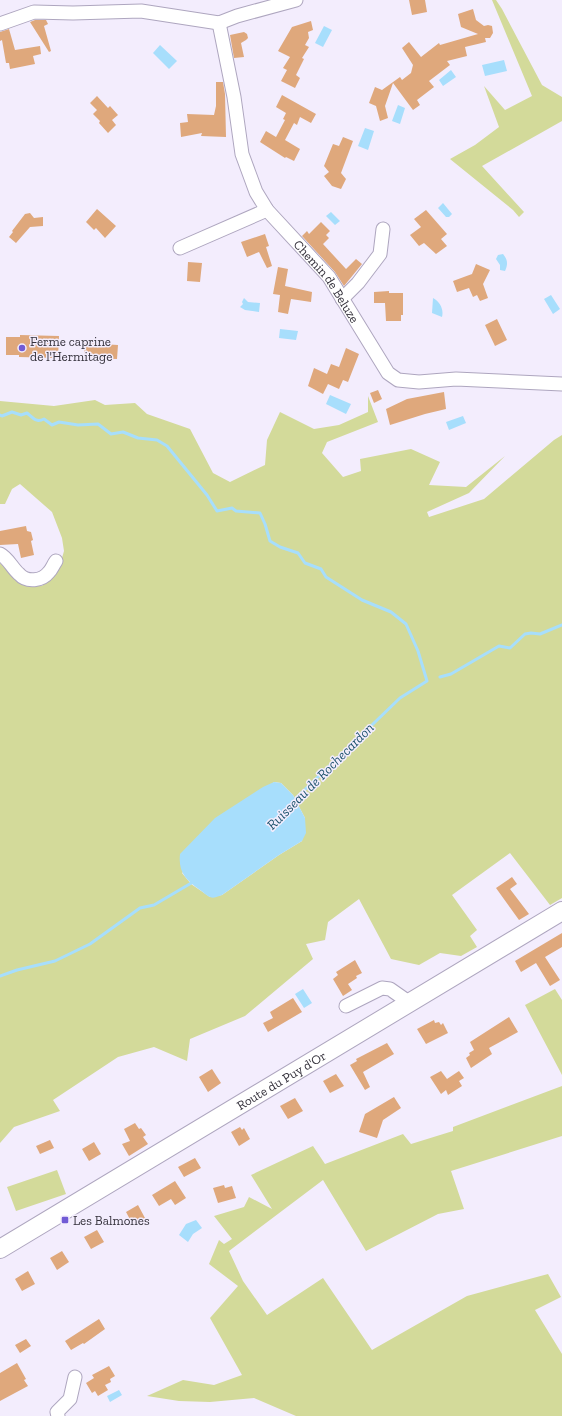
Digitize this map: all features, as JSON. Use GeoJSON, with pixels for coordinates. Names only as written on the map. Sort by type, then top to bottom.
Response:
{"type":"FeatureCollection","features":[{"type":"Feature","properties":{"kind":"main road","name":"Route du Puy d'Or"},"geometry":{"type":"LineString","coordinates":[[0,1249],[562,911]]}},
{"type":"Feature","properties":{"kind":"street"},"geometry":{"type":"LineString","coordinates":[[0,24],[34,12],[72,13],[141,11],[219,23],[237,16],[296,0]]}},
{"type":"Feature","properties":{"kind":"street","name":"Chemin de Beluze"},"geometry":{"type":"LineString","coordinates":[[219,23],[234,97],[242,154],[256,192],[267,210],[328,277],[388,373],[398,380],[420,382],[456,378],[562,384]]}},
{"type":"Feature","properties":{"kind":"street"},"geometry":{"type":"LineString","coordinates":[[180,248],[267,210]]}},
{"type":"Feature","properties":{"kind":"street"},"geometry":{"type":"LineString","coordinates":[[342,299],[358,283],[380,254],[383,229]]}},
{"type":"Feature","properties":{"kind":"street"},"geometry":{"type":"LineString","coordinates":[[0,554],[4,556],[20,576],[30,580],[40,579],[49,573],[56,561]]}},
{"type":"Feature","properties":{"kind":"street"},"geometry":{"type":"LineString","coordinates":[[346,1006],[382,988],[390,989],[410,1003]]}},
{"type":"Feature","properties":{"kind":"street"},"geometry":{"type":"LineString","coordinates":[[58,1416],[57,1412],[70,1399],[75,1377]]}},
{"type":"Feature","properties":{"kind":"green space"},"geometry":{"type":"Polygon","coordinates":[[[492,0],[496,0],[502,9],[542,85],[562,97],[562,121],[482,166],[524,212],[519,217],[513,210],[450,159],[475,145],[499,127],[484,86],[505,110],[532,96],[492,0]]]}},
{"type":"Feature","properties":{"kind":"green space"},"geometry":{"type":"Polygon","coordinates":[[[368,396],[378,422],[327,442],[322,453],[343,477],[361,471],[360,459],[411,449],[440,462],[429,485],[466,487],[505,456],[469,493],[427,512],[429,517],[484,499],[554,440],[562,435],[562,898],[550,905],[510,853],[452,895],[477,930],[470,936],[477,947],[461,956],[440,953],[419,965],[391,959],[359,899],[328,922],[325,940],[306,944],[313,959],[245,1016],[190,1039],[187,1061],[154,1047],[118,1057],[53,1100],[60,1111],[14,1127],[0,1143],[0,563],[23,582],[42,586],[60,565],[64,551],[62,538],[52,512],[20,484],[12,489],[5,504],[0,504],[0,401],[54,406],[95,400],[105,405],[135,403],[147,414],[190,429],[213,473],[230,482],[265,465],[267,440],[280,412],[314,429],[339,425],[368,412],[368,396]],[[274,782],[182,873],[191,884],[210,897],[222,895],[279,855],[302,841],[305,818],[293,795],[281,783],[274,782]]]}},
{"type":"Feature","properties":{"kind":"green space"},"geometry":{"type":"Polygon","coordinates":[[[555,989],[562,1000],[562,1075],[525,1005],[555,989]]]}},
{"type":"Feature","properties":{"kind":"green space"},"geometry":{"type":"Polygon","coordinates":[[[562,1086],[562,1136],[451,1171],[464,1209],[438,1214],[366,1251],[323,1180],[229,1251],[243,1281],[267,1315],[323,1278],[372,1350],[467,1296],[548,1274],[561,1297],[535,1310],[562,1354],[562,1416],[296,1416],[254,1398],[210,1402],[179,1401],[147,1396],[183,1380],[214,1385],[242,1375],[210,1318],[238,1286],[209,1264],[219,1240],[224,1244],[232,1239],[214,1216],[244,1207],[249,1197],[272,1209],[251,1175],[313,1146],[325,1164],[403,1134],[411,1144],[453,1131],[453,1127],[562,1086]]]}},
{"type":"Feature","properties":{"kind":"green space"},"geometry":{"type":"Polygon","coordinates":[[[57,1170],[66,1194],[16,1211],[7,1187],[57,1170]]]}},
{"type":"Feature","properties":{"kind":"water"},"geometry":{"type":"Polygon","coordinates":[[[324,26],[332,30],[323,47],[315,43],[324,26]]]}},
{"type":"Feature","properties":{"kind":"water"},"geometry":{"type":"Polygon","coordinates":[[[160,45],[177,61],[169,69],[153,53],[160,45]]]}},
{"type":"Feature","properties":{"kind":"water"},"geometry":{"type":"Polygon","coordinates":[[[504,60],[507,71],[485,76],[482,65],[504,60]]]}},
{"type":"Feature","properties":{"kind":"water"},"geometry":{"type":"Polygon","coordinates":[[[451,70],[456,77],[443,86],[439,80],[451,70]]]}},
{"type":"Feature","properties":{"kind":"water"},"geometry":{"type":"Polygon","coordinates":[[[398,105],[405,108],[400,124],[392,121],[398,105]]]}},
{"type":"Feature","properties":{"kind":"water"},"geometry":{"type":"Polygon","coordinates":[[[365,128],[374,131],[368,150],[358,146],[365,128]]]}},
{"type":"Feature","properties":{"kind":"water"},"geometry":{"type":"Polygon","coordinates":[[[443,203],[452,214],[449,217],[446,217],[438,208],[443,203]]]}},
{"type":"Feature","properties":{"kind":"water"},"geometry":{"type":"Polygon","coordinates":[[[331,212],[340,221],[335,225],[326,216],[331,212]]]}},
{"type":"Feature","properties":{"kind":"water"},"geometry":{"type":"Polygon","coordinates":[[[503,254],[507,262],[505,271],[500,270],[500,265],[496,259],[498,255],[503,254]]]}},
{"type":"Feature","properties":{"kind":"water"},"geometry":{"type":"Polygon","coordinates":[[[551,295],[560,309],[553,314],[544,299],[551,295]]]}},
{"type":"Feature","properties":{"kind":"water"},"geometry":{"type":"Polygon","coordinates":[[[244,298],[248,302],[260,303],[259,312],[245,310],[240,307],[243,304],[242,302],[244,298]]]}},
{"type":"Feature","properties":{"kind":"water"},"geometry":{"type":"Polygon","coordinates":[[[433,298],[441,306],[442,317],[432,313],[433,298]]]}},
{"type":"Feature","properties":{"kind":"water"},"geometry":{"type":"Polygon","coordinates":[[[280,329],[298,331],[296,340],[279,338],[280,329]]]}},
{"type":"Feature","properties":{"kind":"water"},"geometry":{"type":"Polygon","coordinates":[[[330,395],[351,404],[346,414],[326,404],[330,395]]]}},
{"type":"Feature","properties":{"kind":"water"},"geometry":{"type":"Polygon","coordinates":[[[463,416],[466,423],[449,430],[446,422],[463,416]]]}},
{"type":"Feature","properties":{"kind":"water"},"geometry":{"type":"Polygon","coordinates":[[[274,782],[281,783],[293,795],[305,818],[306,833],[302,841],[279,855],[222,895],[212,898],[191,883],[184,875],[180,866],[180,854],[215,818],[263,787],[274,782]]]}},
{"type":"Feature","properties":{"kind":"water"},"geometry":{"type":"Polygon","coordinates":[[[303,989],[312,1003],[304,1008],[295,994],[303,989]]]}},
{"type":"Feature","properties":{"kind":"water"},"geometry":{"type":"Polygon","coordinates":[[[196,1220],[202,1228],[193,1234],[188,1242],[179,1235],[186,1224],[196,1220]]]}},
{"type":"Feature","properties":{"kind":"water"},"geometry":{"type":"Polygon","coordinates":[[[119,1390],[122,1395],[110,1402],[107,1396],[119,1390]]]}},
{"type":"Feature","properties":{"kind":"building"},"geometry":{"type":"Polygon","coordinates":[[[409,0],[425,0],[427,12],[412,15],[409,0]]]}},
{"type":"Feature","properties":{"kind":"building"},"geometry":{"type":"Polygon","coordinates":[[[473,9],[476,20],[484,26],[492,26],[493,33],[490,38],[485,38],[486,42],[465,47],[467,56],[447,61],[450,65],[429,81],[434,87],[417,100],[420,105],[413,110],[393,83],[385,106],[388,118],[380,121],[376,106],[369,103],[375,87],[382,90],[400,77],[402,80],[411,73],[413,65],[402,48],[409,42],[421,57],[439,43],[440,45],[478,34],[461,27],[458,14],[473,9]]]}},
{"type":"Feature","properties":{"kind":"building"},"geometry":{"type":"Polygon","coordinates":[[[35,20],[46,20],[48,24],[44,26],[51,51],[49,52],[30,22],[35,20]]]}},
{"type":"Feature","properties":{"kind":"building"},"geometry":{"type":"Polygon","coordinates":[[[311,21],[313,30],[308,32],[309,38],[305,45],[309,47],[302,58],[304,59],[296,75],[300,78],[295,88],[281,81],[287,70],[283,68],[290,57],[278,51],[292,27],[311,21]]]}},
{"type":"Feature","properties":{"kind":"building"},"geometry":{"type":"Polygon","coordinates":[[[9,29],[15,50],[40,46],[41,54],[33,56],[35,64],[10,69],[9,63],[6,63],[2,40],[0,41],[0,32],[9,29]]]}},
{"type":"Feature","properties":{"kind":"building"},"geometry":{"type":"Polygon","coordinates":[[[244,32],[247,34],[248,38],[241,43],[244,57],[234,58],[230,35],[244,32]]]}},
{"type":"Feature","properties":{"kind":"building"},"geometry":{"type":"Polygon","coordinates":[[[216,82],[223,82],[225,94],[226,137],[201,136],[202,133],[181,137],[180,123],[188,122],[187,114],[214,115],[216,106],[216,82]]]}},
{"type":"Feature","properties":{"kind":"building"},"geometry":{"type":"Polygon","coordinates":[[[282,95],[316,114],[311,123],[300,117],[297,125],[294,123],[285,140],[300,149],[294,161],[286,157],[285,158],[260,142],[266,131],[276,137],[285,120],[283,119],[286,113],[276,107],[282,95]]]}},
{"type":"Feature","properties":{"kind":"building"},"geometry":{"type":"Polygon","coordinates":[[[97,96],[108,108],[110,106],[118,115],[112,120],[116,125],[108,133],[93,114],[97,110],[90,103],[97,96]]]}},
{"type":"Feature","properties":{"kind":"building"},"geometry":{"type":"Polygon","coordinates":[[[343,137],[353,141],[341,173],[346,179],[341,189],[332,186],[324,176],[329,172],[324,166],[333,144],[339,146],[343,137]]]}},
{"type":"Feature","properties":{"kind":"building"},"geometry":{"type":"Polygon","coordinates":[[[97,209],[116,226],[105,238],[96,228],[94,230],[86,222],[97,209]]]}},
{"type":"Feature","properties":{"kind":"building"},"geometry":{"type":"Polygon","coordinates":[[[426,210],[447,234],[441,239],[447,246],[436,254],[424,243],[419,246],[410,235],[421,227],[414,219],[426,210]]]}},
{"type":"Feature","properties":{"kind":"building"},"geometry":{"type":"Polygon","coordinates":[[[30,213],[34,218],[43,217],[43,226],[30,227],[16,243],[9,237],[25,214],[30,213]]]}},
{"type":"Feature","properties":{"kind":"building"},"geometry":{"type":"Polygon","coordinates":[[[321,222],[330,231],[326,235],[329,238],[323,244],[346,269],[356,259],[362,264],[344,286],[335,272],[302,236],[307,231],[309,234],[321,222]]]}},
{"type":"Feature","properties":{"kind":"building"},"geometry":{"type":"Polygon","coordinates":[[[265,234],[269,246],[266,247],[272,266],[267,268],[259,252],[247,257],[241,242],[265,234]]]}},
{"type":"Feature","properties":{"kind":"building"},"geometry":{"type":"Polygon","coordinates":[[[188,262],[202,263],[200,282],[187,281],[188,262]]]}},
{"type":"Feature","properties":{"kind":"building"},"geometry":{"type":"Polygon","coordinates":[[[476,264],[490,270],[483,284],[488,298],[480,301],[477,295],[473,297],[469,288],[457,292],[453,281],[472,274],[476,264]]]}},
{"type":"Feature","properties":{"kind":"building"},"geometry":{"type":"Polygon","coordinates":[[[278,267],[288,269],[285,286],[312,292],[311,302],[291,299],[288,314],[278,312],[280,295],[273,294],[278,267]]]}},
{"type":"Feature","properties":{"kind":"building"},"geometry":{"type":"Polygon","coordinates":[[[389,291],[389,293],[403,293],[403,315],[401,315],[401,321],[386,321],[385,303],[374,303],[374,292],[389,291]]]}},
{"type":"Feature","properties":{"kind":"building"},"geometry":{"type":"Polygon","coordinates":[[[497,319],[507,340],[495,346],[485,325],[497,319]]]}},
{"type":"Feature","properties":{"kind":"building"},"geometry":{"type":"Polygon","coordinates":[[[20,335],[59,336],[58,358],[19,357],[19,355],[6,355],[6,337],[20,337],[20,335]]]}},
{"type":"Feature","properties":{"kind":"building"},"geometry":{"type":"Polygon","coordinates":[[[84,343],[118,345],[117,359],[84,358],[84,343]]]}},
{"type":"Feature","properties":{"kind":"building"},"geometry":{"type":"Polygon","coordinates":[[[346,348],[359,354],[348,382],[343,380],[339,389],[328,384],[323,394],[308,386],[314,368],[327,374],[331,364],[339,367],[346,348]]]}},
{"type":"Feature","properties":{"kind":"building"},"geometry":{"type":"Polygon","coordinates":[[[378,390],[382,399],[374,403],[370,393],[378,390]]]}},
{"type":"Feature","properties":{"kind":"building"},"geometry":{"type":"Polygon","coordinates":[[[444,392],[446,409],[390,425],[386,409],[407,399],[444,392]]]}},
{"type":"Feature","properties":{"kind":"building"},"geometry":{"type":"Polygon","coordinates":[[[26,526],[27,531],[31,532],[34,555],[21,558],[18,544],[0,545],[0,531],[26,526]]]}},
{"type":"Feature","properties":{"kind":"building"},"geometry":{"type":"Polygon","coordinates":[[[512,877],[517,884],[510,889],[529,914],[519,920],[496,888],[512,877]]]}},
{"type":"Feature","properties":{"kind":"building"},"geometry":{"type":"Polygon","coordinates":[[[562,933],[562,947],[545,957],[560,980],[550,986],[536,963],[521,972],[515,961],[562,933]]]}},
{"type":"Feature","properties":{"kind":"building"},"geometry":{"type":"Polygon","coordinates":[[[355,960],[362,973],[356,976],[357,978],[348,984],[352,990],[343,996],[333,979],[338,975],[336,972],[355,960]]]}},
{"type":"Feature","properties":{"kind":"building"},"geometry":{"type":"Polygon","coordinates":[[[293,998],[302,1012],[268,1032],[263,1023],[273,1018],[270,1012],[293,998]]]}},
{"type":"Feature","properties":{"kind":"building"},"geometry":{"type":"Polygon","coordinates":[[[509,1017],[518,1032],[489,1048],[492,1054],[471,1068],[466,1058],[470,1055],[469,1053],[474,1050],[470,1042],[509,1017]]]}},
{"type":"Feature","properties":{"kind":"building"},"geometry":{"type":"Polygon","coordinates":[[[434,1020],[435,1023],[439,1022],[441,1025],[443,1023],[448,1033],[426,1044],[417,1029],[434,1020]]]}},
{"type":"Feature","properties":{"kind":"building"},"geometry":{"type":"Polygon","coordinates":[[[387,1043],[394,1054],[363,1072],[370,1087],[365,1090],[350,1065],[357,1061],[356,1059],[387,1043]]]}},
{"type":"Feature","properties":{"kind":"building"},"geometry":{"type":"Polygon","coordinates":[[[212,1069],[221,1083],[208,1092],[199,1077],[212,1069]]]}},
{"type":"Feature","properties":{"kind":"building"},"geometry":{"type":"Polygon","coordinates":[[[441,1071],[447,1079],[459,1071],[464,1078],[459,1081],[462,1086],[448,1095],[446,1090],[441,1094],[430,1077],[441,1071]]]}},
{"type":"Feature","properties":{"kind":"building"},"geometry":{"type":"Polygon","coordinates":[[[336,1074],[344,1086],[330,1093],[323,1081],[336,1074]]]}},
{"type":"Feature","properties":{"kind":"building"},"geometry":{"type":"Polygon","coordinates":[[[394,1097],[401,1108],[383,1120],[377,1138],[359,1132],[365,1114],[394,1097]]]}},
{"type":"Feature","properties":{"kind":"building"},"geometry":{"type":"Polygon","coordinates":[[[295,1098],[303,1111],[288,1119],[280,1106],[295,1098]]]}},
{"type":"Feature","properties":{"kind":"building"},"geometry":{"type":"Polygon","coordinates":[[[135,1123],[146,1135],[143,1137],[148,1144],[129,1156],[122,1144],[130,1141],[124,1129],[135,1123]]]}},
{"type":"Feature","properties":{"kind":"building"},"geometry":{"type":"Polygon","coordinates":[[[240,1127],[242,1130],[244,1128],[250,1139],[239,1146],[231,1132],[240,1127]]]}},
{"type":"Feature","properties":{"kind":"building"},"geometry":{"type":"Polygon","coordinates":[[[50,1140],[54,1148],[40,1154],[36,1146],[50,1140]]]}},
{"type":"Feature","properties":{"kind":"building"},"geometry":{"type":"Polygon","coordinates":[[[94,1142],[101,1154],[89,1161],[82,1149],[94,1142]]]}},
{"type":"Feature","properties":{"kind":"building"},"geometry":{"type":"Polygon","coordinates":[[[195,1158],[201,1168],[184,1177],[178,1167],[195,1158]]]}},
{"type":"Feature","properties":{"kind":"building"},"geometry":{"type":"Polygon","coordinates":[[[175,1181],[186,1198],[175,1205],[171,1199],[159,1206],[152,1195],[175,1181]]]}},
{"type":"Feature","properties":{"kind":"building"},"geometry":{"type":"Polygon","coordinates":[[[224,1185],[225,1188],[232,1186],[236,1198],[218,1203],[213,1188],[224,1185]]]}},
{"type":"Feature","properties":{"kind":"building"},"geometry":{"type":"Polygon","coordinates":[[[138,1205],[145,1218],[133,1225],[126,1212],[138,1205]]]}},
{"type":"Feature","properties":{"kind":"building"},"geometry":{"type":"Polygon","coordinates":[[[97,1230],[104,1242],[91,1249],[84,1237],[97,1230]]]}},
{"type":"Feature","properties":{"kind":"building"},"geometry":{"type":"Polygon","coordinates":[[[62,1251],[69,1262],[57,1270],[50,1258],[62,1251]]]}},
{"type":"Feature","properties":{"kind":"building"},"geometry":{"type":"Polygon","coordinates":[[[28,1271],[35,1284],[22,1291],[15,1279],[28,1271]]]}},
{"type":"Feature","properties":{"kind":"building"},"geometry":{"type":"Polygon","coordinates":[[[99,1319],[105,1329],[84,1344],[83,1343],[71,1350],[65,1341],[99,1319]]]}},
{"type":"Feature","properties":{"kind":"building"},"geometry":{"type":"Polygon","coordinates":[[[26,1339],[31,1346],[20,1353],[15,1345],[26,1339]]]}},
{"type":"Feature","properties":{"kind":"building"},"geometry":{"type":"Polygon","coordinates":[[[17,1363],[26,1379],[24,1380],[28,1386],[0,1401],[0,1373],[17,1363]]]}},
{"type":"Feature","properties":{"kind":"building"},"geometry":{"type":"Polygon","coordinates":[[[109,1366],[115,1376],[110,1379],[111,1382],[105,1385],[108,1390],[98,1396],[95,1391],[92,1393],[86,1383],[94,1378],[92,1375],[109,1366]]]}},
{"type":"Feature","properties":{"kind":"waterway"},"geometry":{"type":"LineString","coordinates":[[0,415],[2,416],[12,412],[21,415],[27,413],[35,419],[44,419],[52,425],[59,422],[78,425],[98,424],[111,434],[123,432],[138,438],[157,440],[167,446],[207,495],[217,511],[232,508],[236,511],[260,513],[270,541],[280,547],[298,553],[305,563],[321,569],[326,577],[362,600],[391,612],[406,624],[418,651],[427,681],[400,698],[293,801]]}},
{"type":"Feature","properties":{"kind":"waterway","name":"Ruisseau de Rochecardon"},"geometry":{"type":"LineString","coordinates":[[440,677],[451,674],[499,646],[510,648],[525,634],[540,634],[562,625]]}},
{"type":"Feature","properties":{"kind":"waterway","name":"Ruisseau de Rochecardon"},"geometry":{"type":"LineString","coordinates":[[0,976],[17,970],[55,961],[90,944],[140,908],[154,905],[193,882]]}},
{"type":"Feature","properties":{"kind":"place","name":"Ferme caprine de l'Hermitage"},"geometry":{"type":"Point","coordinates":[22,348]}},
{"type":"Feature","properties":{"kind":"place","name":"Les Balmones"},"geometry":{"type":"Point","coordinates":[65,1220]}}]}
